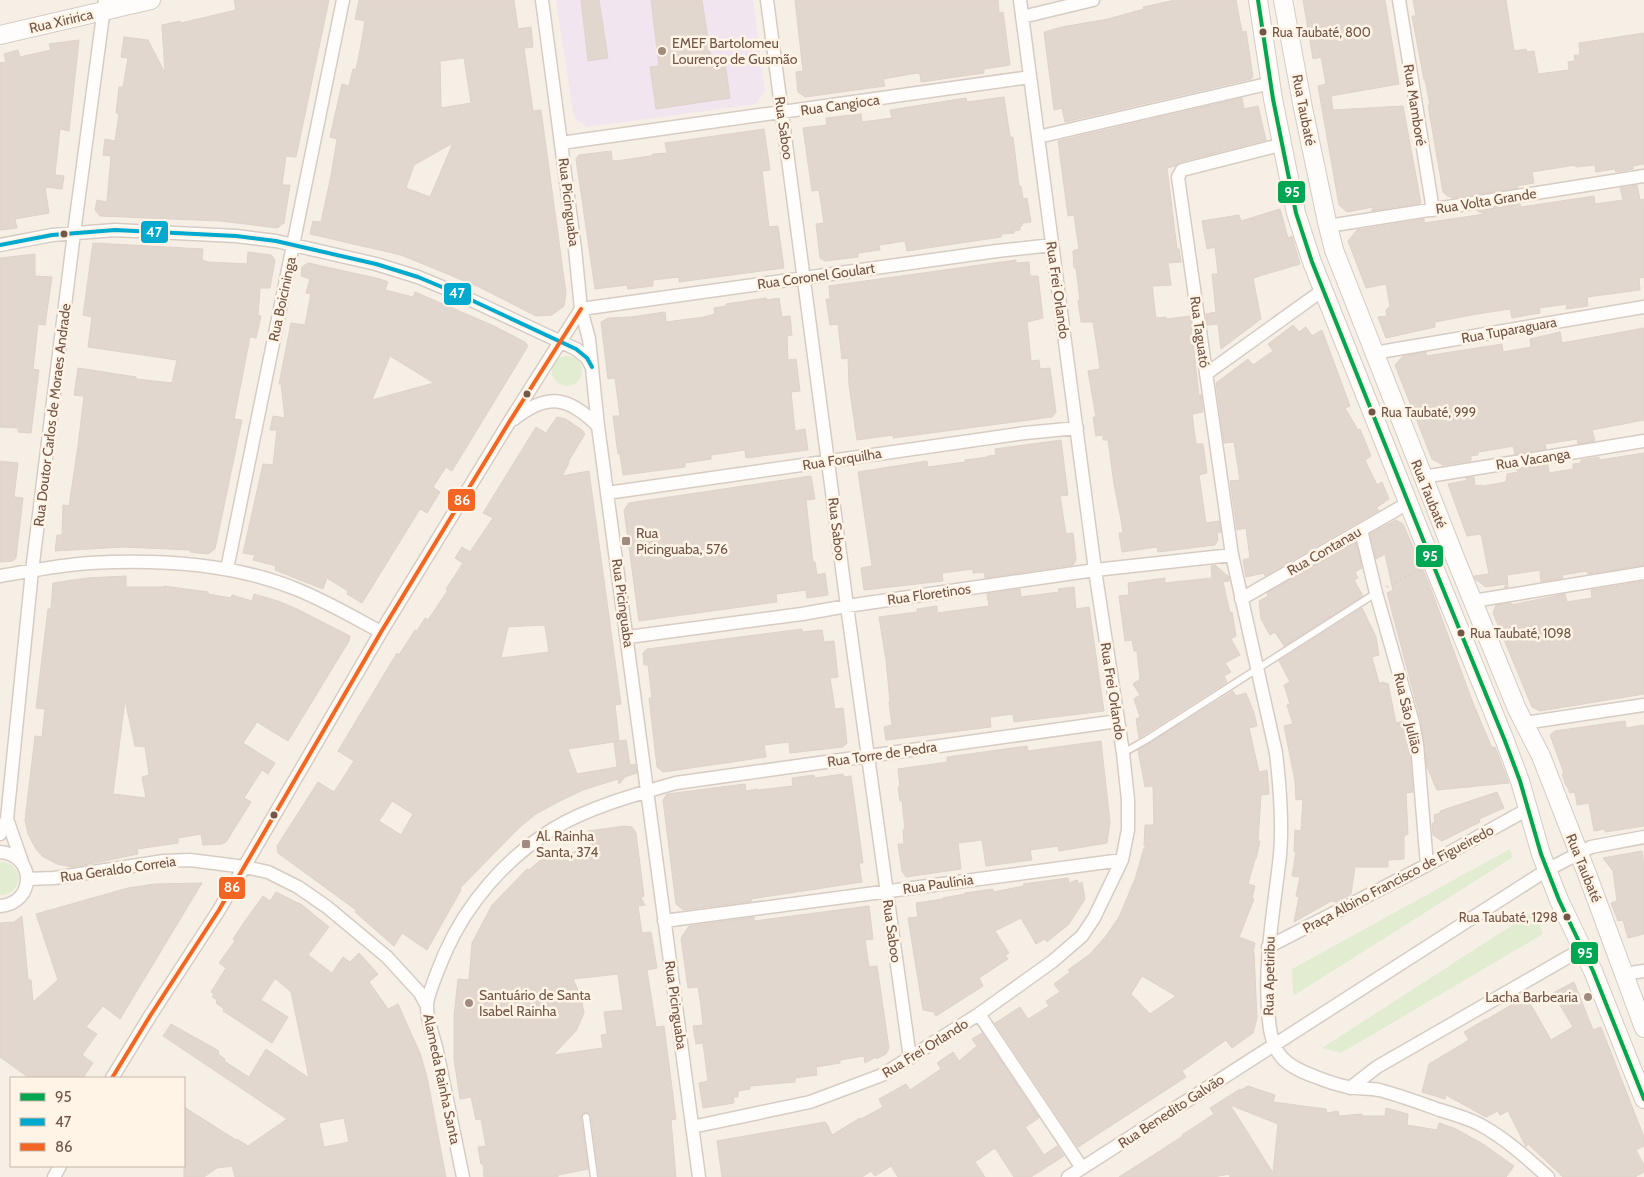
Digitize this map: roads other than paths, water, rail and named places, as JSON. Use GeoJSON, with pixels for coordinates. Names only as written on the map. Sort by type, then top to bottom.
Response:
{"type":"FeatureCollection","features":[{"type":"Feature","properties":{"kind":"main road","name":"Rua Xiririca"},"geometry":{"type":"LineString","coordinates":[[0,35],[105,6],[151,0]]}},
{"type":"Feature","properties":{"kind":"main road","name":"Rua Taubaté"},"geometry":{"type":"LineString","coordinates":[[1258,0],[1271,83],[1296,213],[1323,290],[1505,742],[1547,870],[1559,900],[1593,971],[1644,1099]]}},
{"type":"Feature","properties":{"kind":"main road","name":"Rua Taubaté"},"geometry":{"type":"LineString","coordinates":[[1283,0],[1303,108],[1334,250],[1473,601],[1524,723],[1541,756],[1644,1028]]}},
{"type":"Feature","properties":{"kind":"street","name":"Rua Boicininga"},"geometry":{"type":"LineString","coordinates":[[227,569],[343,0]]}},
{"type":"Feature","properties":{"kind":"street","name":"Rua Picinguaba"},"geometry":{"type":"LineString","coordinates":[[542,0],[581,309],[589,339],[598,426],[628,637],[646,791],[699,1177]]}},
{"type":"Feature","properties":{"kind":"street","name":"Rua Saboo"},"geometry":{"type":"LineString","coordinates":[[767,0],[847,606],[910,1058]]}},
{"type":"Feature","properties":{"kind":"street","name":"Rua Frei Orlando"},"geometry":{"type":"LineString","coordinates":[[692,1126],[810,1102],[882,1075],[910,1058],[979,1014],[1054,961],[1082,936],[1094,918],[1122,860],[1128,830],[1128,800],[1123,753],[1095,570],[1020,0]]}},
{"type":"Feature","properties":{"kind":"street"},"geometry":{"type":"LineString","coordinates":[[1022,17],[1093,0]]}},
{"type":"Feature","properties":{"kind":"street","name":"Rua Mamboré"},"geometry":{"type":"LineString","coordinates":[[1399,0],[1433,210]]}},
{"type":"Feature","properties":{"kind":"street","name":"Rua Doutor Carlos de Moraes Andrade"},"geometry":{"type":"LineString","coordinates":[[0,834],[7,819],[32,571],[74,233],[105,6]]}},
{"type":"Feature","properties":{"kind":"street","name":"Rua Cangioca"},"geometry":{"type":"LineString","coordinates":[[561,143],[1030,77]]}},
{"type":"Feature","properties":{"kind":"street"},"geometry":{"type":"LineString","coordinates":[[1038,137],[1271,83]]}},
{"type":"Feature","properties":{"kind":"street","name":"Rua Taguató"},"geometry":{"type":"LineString","coordinates":[[1241,599],[1232,555],[1178,174],[1182,170],[1284,144]]}},
{"type":"Feature","properties":{"kind":"street","name":"Rua Volta Grande"},"geometry":{"type":"LineString","coordinates":[[1328,226],[1644,176]]}},
{"type":"Feature","properties":{"kind":"street"},"geometry":{"type":"LineString","coordinates":[[0,245],[52,235],[115,230],[236,236],[276,241],[376,264],[454,292],[576,349],[587,358],[592,367]]}},
{"type":"Feature","properties":{"kind":"street","name":"Rua Coronel Goulart"},"geometry":{"type":"LineString","coordinates":[[581,309],[1052,245]]}},
{"type":"Feature","properties":{"kind":"street"},"geometry":{"type":"LineString","coordinates":[[1206,374],[1323,290]]}},
{"type":"Feature","properties":{"kind":"street","name":"Rua Tuparaguara"},"geometry":{"type":"LineString","coordinates":[[1374,353],[1644,307]]}},
{"type":"Feature","properties":{"kind":"street"},"geometry":{"type":"LineString","coordinates":[[113,1077],[219,910],[381,632],[508,424],[581,309]]}},
{"type":"Feature","properties":{"kind":"street"},"geometry":{"type":"LineString","coordinates":[[508,424],[531,407],[550,400],[560,401],[578,408],[598,426]]}},
{"type":"Feature","properties":{"kind":"street","name":"Rua Forquilha"},"geometry":{"type":"LineString","coordinates":[[607,493],[1025,433],[1077,428]]}},
{"type":"Feature","properties":{"kind":"street","name":"Rua Vacanga"},"geometry":{"type":"LineString","coordinates":[[1423,477],[1644,441]]}},
{"type":"Feature","properties":{"kind":"street","name":"Rua Contanau"},"geometry":{"type":"LineString","coordinates":[[1241,599],[1408,503]]}},
{"type":"Feature","properties":{"kind":"street","name":"Rua São Julião"},"geometry":{"type":"LineString","coordinates":[[1361,530],[1417,744],[1427,865]]}},
{"type":"Feature","properties":{"kind":"street","name":"Rua Floretinos"},"geometry":{"type":"LineString","coordinates":[[628,637],[802,614],[1095,570],[1232,555]]}},
{"type":"Feature","properties":{"kind":"street"},"geometry":{"type":"LineString","coordinates":[[0,576],[89,563],[160,562],[227,569],[259,576],[295,588],[332,605],[381,632]]}},
{"type":"Feature","properties":{"kind":"street"},"geometry":{"type":"LineString","coordinates":[[1473,601],[1644,573]]}},
{"type":"Feature","properties":{"kind":"street","name":"Rua Apetiribu"},"geometry":{"type":"LineString","coordinates":[[1241,599],[1276,753],[1280,784],[1282,820],[1280,854],[1268,947],[1267,1000],[1269,1023],[1274,1044],[1283,1059],[1291,1067],[1301,1072],[1350,1088],[1376,1090],[1406,1098],[1479,1124],[1505,1141],[1548,1177]]}},
{"type":"Feature","properties":{"kind":"street"},"geometry":{"type":"LineString","coordinates":[[1524,723],[1644,705]]}},
{"type":"Feature","properties":{"kind":"street","name":"Rua Torre de Pedra"},"geometry":{"type":"LineString","coordinates":[[646,791],[676,783],[1118,721]]}},
{"type":"Feature","properties":{"kind":"street","name":"Alameda Rainha Santa"},"geometry":{"type":"LineString","coordinates":[[462,1177],[426,1006],[442,961],[460,923],[507,863],[530,844],[554,828],[589,812],[646,791]]}},
{"type":"Feature","properties":{"kind":"street","name":"Praça Albino Francisco de Figueiredo"},"geometry":{"type":"LineString","coordinates":[[1268,947],[1427,865],[1528,809]]}},
{"type":"Feature","properties":{"kind":"street","name":"Rua Doutor Carlos de Moraes Andrade"},"geometry":{"type":"LineString","coordinates":[[7,819],[27,878]]}},
{"type":"Feature","properties":{"kind":"street"},"geometry":{"type":"LineString","coordinates":[[1274,1044],[1547,870],[1591,847],[1644,837]]}},
{"type":"Feature","properties":{"kind":"street"},"geometry":{"type":"LineString","coordinates":[[0,852],[13,855],[23,865]]}},
{"type":"Feature","properties":{"kind":"street","name":"Rua Geraldo Correia"},"geometry":{"type":"LineString","coordinates":[[27,878],[54,878],[164,861],[190,860],[268,872],[298,887],[327,907],[387,957],[420,993],[426,1006]]}},
{"type":"Feature","properties":{"kind":"street","name":"Rua Paulínia"},"geometry":{"type":"LineString","coordinates":[[664,921],[1122,860]]}},
{"type":"Feature","properties":{"kind":"street"},"geometry":{"type":"LineString","coordinates":[[0,906],[13,903],[19,899],[24,893],[27,878]]}},
{"type":"Feature","properties":{"kind":"street"},"geometry":{"type":"LineString","coordinates":[[1350,1088],[1377,1067],[1582,949]]}},
{"type":"Feature","properties":{"kind":"street"},"geometry":{"type":"LineString","coordinates":[[1624,974],[1644,971]]}},
{"type":"Feature","properties":{"kind":"street"},"geometry":{"type":"LineString","coordinates":[[979,1014],[1082,1168]]}},
{"type":"Feature","properties":{"kind":"street","name":"Rua Benedito Galvão"},"geometry":{"type":"LineString","coordinates":[[1068,1177],[1274,1044]]}},
{"type":"Feature","properties":{"kind":"lane"},"geometry":{"type":"LineString","coordinates":[[1123,753],[1376,593]]}},
{"type":"Feature","properties":{"kind":"lane"},"geometry":{"type":"LineString","coordinates":[[586,1117],[594,1177]]}},
{"type":"Feature","properties":{"kind":"place","name":"Rua Taubaté, 800"},"geometry":{"type":"Point","coordinates":[1263,32]}},
{"type":"Feature","properties":{"kind":"place","name":"EMEF Bartolomeu Lourenço de Gusmão"},"geometry":{"type":"Point","coordinates":[662,51]}},
{"type":"Feature","properties":{"kind":"place","name":"Rua Taubaté, 999"},"geometry":{"type":"Point","coordinates":[1372,412]}},
{"type":"Feature","properties":{"kind":"place","name":"Rua Picinguaba, 576"},"geometry":{"type":"Point","coordinates":[626,541]}},
{"type":"Feature","properties":{"kind":"place","name":"Rua Taubaté, 1098"},"geometry":{"type":"Point","coordinates":[1461,633]}},
{"type":"Feature","properties":{"kind":"place","name":"Al. Rainha Santa, 374"},"geometry":{"type":"Point","coordinates":[526,844]}},
{"type":"Feature","properties":{"kind":"place","name":"Rua Taubaté, 1298"},"geometry":{"type":"Point","coordinates":[1567,917]}},
{"type":"Feature","properties":{"kind":"place","name":"Lacha Barbearia"},"geometry":{"type":"Point","coordinates":[1588,997]}},
{"type":"Feature","properties":{"kind":"place","name":"Santuário de Santa Isabel Rainha"},"geometry":{"type":"Point","coordinates":[469,1003]}}]}
